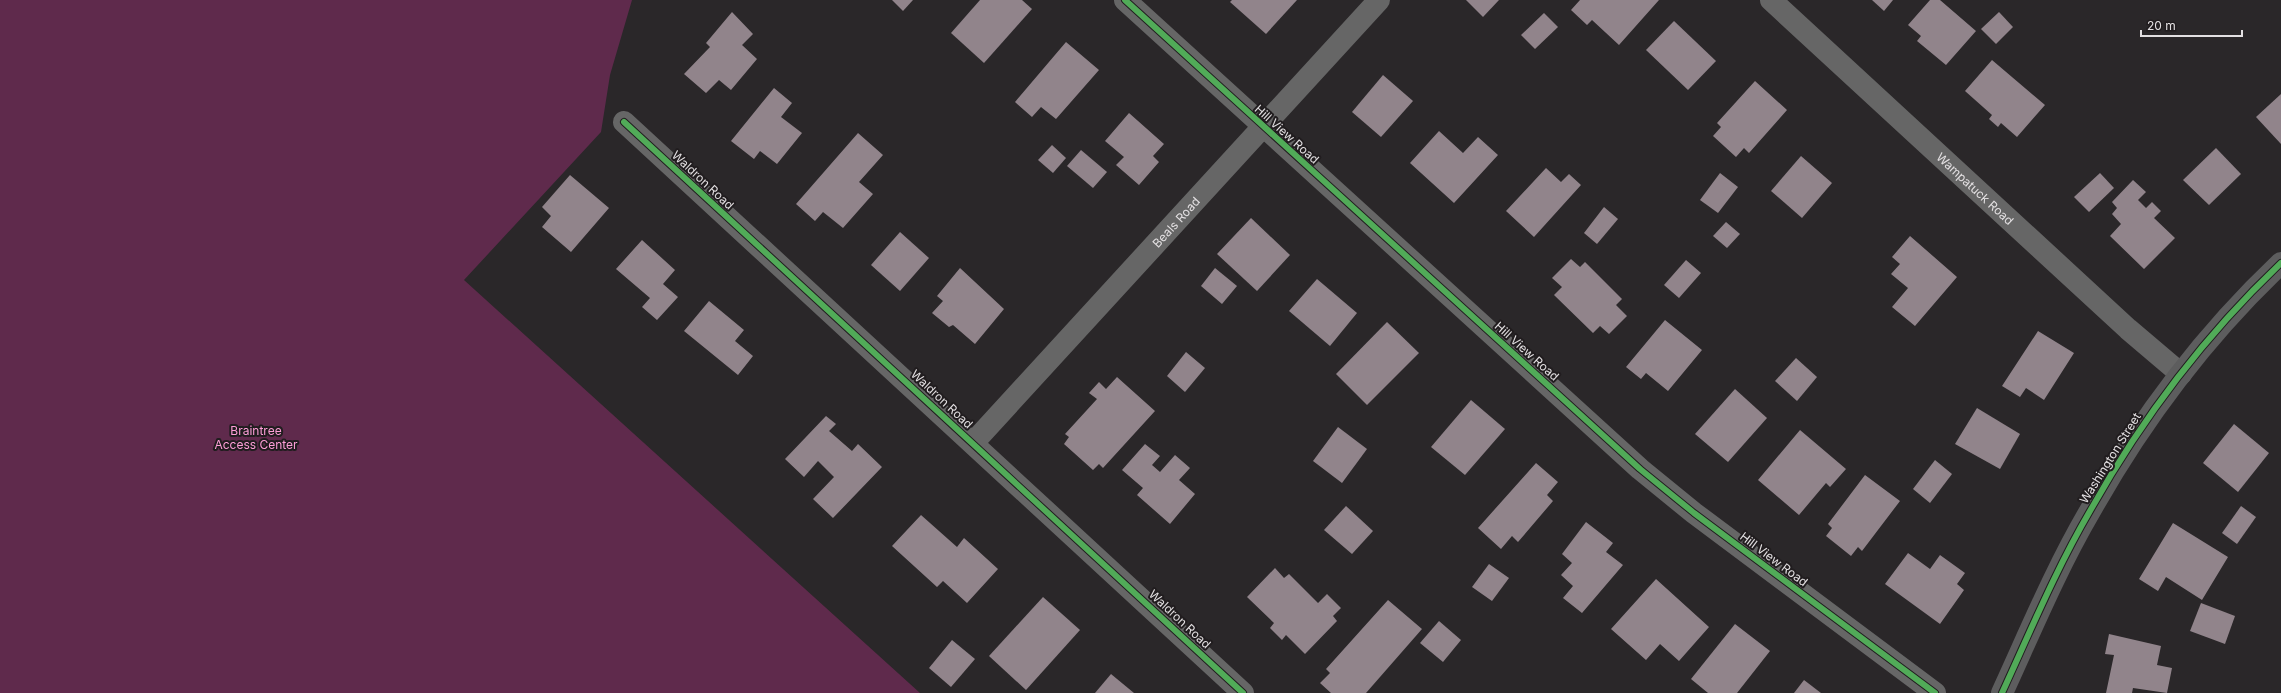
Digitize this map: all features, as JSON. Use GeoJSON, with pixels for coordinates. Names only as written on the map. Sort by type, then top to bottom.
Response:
{"type":"FeatureCollection","features":[{"type":"Feature","properties":{"kind":"main road","name":"Washington Street"},"geometry":{"type":"LineString","coordinates":[[2002,693],[2048,592],[2089,512],[2131,442],[2181,374],[2240,304],[2281,263]]}},
{"type":"Feature","properties":{"kind":"street","name":"Hill View Road"},"geometry":{"type":"LineString","coordinates":[[1125,0],[1640,469],[1701,518],[1935,693]]}},
{"type":"Feature","properties":{"kind":"street","name":"Beals Road"},"geometry":{"type":"LineString","coordinates":[[973,443],[1379,0]]}},
{"type":"Feature","properties":{"kind":"street","name":"Wampatuck Road"},"geometry":{"type":"LineString","coordinates":[[1771,0],[2128,329],[2181,374]]}},
{"type":"Feature","properties":{"kind":"street","name":"Waldron Road"},"geometry":{"type":"LineString","coordinates":[[624,122],[1243,693]]}},
{"type":"Feature","properties":{"kind":"green space","name":"Braintree Access Center"},"geometry":{"type":"Polygon","coordinates":[[[0,0],[632,0],[610,75],[601,132],[464,280],[920,693],[0,693],[0,0]]]}},
{"type":"Feature","properties":{"kind":"building"},"geometry":{"type":"Polygon","coordinates":[[[892,0],[913,0],[903,11],[892,0]]]}},
{"type":"Feature","properties":{"kind":"building"},"geometry":{"type":"Polygon","coordinates":[[[980,0],[1022,0],[1032,9],[984,63],[951,33],[980,0]]]}},
{"type":"Feature","properties":{"kind":"building"},"geometry":{"type":"Polygon","coordinates":[[[1232,0],[1297,0],[1266,34],[1230,2],[1232,0]]]}},
{"type":"Feature","properties":{"kind":"building"},"geometry":{"type":"Polygon","coordinates":[[[1466,0],[1499,0],[1483,17],[1466,0]]]}},
{"type":"Feature","properties":{"kind":"building"},"geometry":{"type":"Polygon","coordinates":[[[1580,0],[1659,0],[1619,45],[1592,20],[1587,25],[1571,10],[1580,0]]]}},
{"type":"Feature","properties":{"kind":"building"},"geometry":{"type":"Polygon","coordinates":[[[1872,0],[1893,0],[1884,11],[1872,0]]]}},
{"type":"Feature","properties":{"kind":"building"},"geometry":{"type":"Polygon","coordinates":[[[1930,0],[1940,0],[1976,31],[1946,65],[1917,41],[1921,36],[1908,25],[1930,0]]]}},
{"type":"Feature","properties":{"kind":"building"},"geometry":{"type":"Polygon","coordinates":[[[732,12],[753,34],[742,45],[757,59],[731,90],[719,80],[706,93],[684,74],[710,47],[706,43],[732,12]]]}},
{"type":"Feature","properties":{"kind":"building"},"geometry":{"type":"Polygon","coordinates":[[[1999,12],[2013,27],[1996,44],[1981,29],[1999,12]]]}},
{"type":"Feature","properties":{"kind":"building"},"geometry":{"type":"Polygon","coordinates":[[[1544,13],[1558,27],[1535,49],[1521,35],[1544,13]]]}},
{"type":"Feature","properties":{"kind":"building"},"geometry":{"type":"Polygon","coordinates":[[[1674,21],[1716,61],[1688,90],[1646,50],[1674,21]]]}},
{"type":"Feature","properties":{"kind":"building"},"geometry":{"type":"Polygon","coordinates":[[[1066,42],[1099,70],[1056,119],[1041,107],[1032,117],[1015,102],[1066,42]]]}},
{"type":"Feature","properties":{"kind":"building"},"geometry":{"type":"Polygon","coordinates":[[[1992,60],[2045,105],[2017,137],[2001,123],[1998,127],[1989,119],[1992,115],[1965,91],[1992,60]]]}},
{"type":"Feature","properties":{"kind":"building"},"geometry":{"type":"Polygon","coordinates":[[[1383,75],[1413,101],[1381,137],[1352,112],[1383,75]]]}},
{"type":"Feature","properties":{"kind":"building"},"geometry":{"type":"Polygon","coordinates":[[[1755,81],[1787,110],[1749,153],[1744,148],[1736,157],[1713,136],[1721,127],[1717,123],[1755,81]]]}},
{"type":"Feature","properties":{"kind":"building"},"geometry":{"type":"Polygon","coordinates":[[[774,88],[792,103],[781,117],[802,133],[777,164],[760,151],[754,159],[731,141],[774,88]]]}},
{"type":"Feature","properties":{"kind":"building"},"geometry":{"type":"Polygon","coordinates":[[[2281,94],[2281,144],[2256,117],[2281,94]]]}},
{"type":"Feature","properties":{"kind":"building"},"geometry":{"type":"Polygon","coordinates":[[[1129,113],[1164,144],[1153,156],[1159,162],[1139,185],[1116,165],[1124,157],[1105,141],[1129,113]]]}},
{"type":"Feature","properties":{"kind":"building"},"geometry":{"type":"Polygon","coordinates":[[[1439,131],[1463,153],[1478,137],[1498,155],[1454,203],[1410,163],[1439,131]]]}},
{"type":"Feature","properties":{"kind":"building"},"geometry":{"type":"Polygon","coordinates":[[[858,133],[883,155],[859,182],[873,194],[843,228],[823,212],[815,221],[796,204],[858,133]]]}},
{"type":"Feature","properties":{"kind":"building"},"geometry":{"type":"Polygon","coordinates":[[[1052,145],[1066,158],[1053,173],[1038,160],[1052,145]]]}},
{"type":"Feature","properties":{"kind":"building"},"geometry":{"type":"Polygon","coordinates":[[[2216,148],[2241,174],[2209,205],[2183,180],[2216,148]]]}},
{"type":"Feature","properties":{"kind":"building"},"geometry":{"type":"Polygon","coordinates":[[[1081,150],[1107,172],[1093,188],[1067,166],[1081,150]]]}},
{"type":"Feature","properties":{"kind":"building"},"geometry":{"type":"Polygon","coordinates":[[[1801,156],[1832,183],[1802,218],[1771,191],[1801,156]]]}},
{"type":"Feature","properties":{"kind":"building"},"geometry":{"type":"Polygon","coordinates":[[[1546,168],[1561,182],[1569,174],[1581,185],[1534,237],[1506,211],[1546,168]]]}},
{"type":"Feature","properties":{"kind":"building"},"geometry":{"type":"Polygon","coordinates":[[[1720,173],[1738,187],[1718,213],[1700,200],[1720,173]]]}},
{"type":"Feature","properties":{"kind":"building"},"geometry":{"type":"Polygon","coordinates":[[[2100,173],[2114,188],[2089,212],[2074,197],[2100,173]]]}},
{"type":"Feature","properties":{"kind":"building"},"geometry":{"type":"Polygon","coordinates":[[[570,175],[609,208],[571,252],[542,227],[551,216],[542,207],[570,175]]]}},
{"type":"Feature","properties":{"kind":"building"},"geometry":{"type":"Polygon","coordinates":[[[2133,180],[2146,192],[2138,200],[2146,208],[2152,202],[2161,211],[2154,218],[2175,238],[2144,269],[2110,236],[2121,224],[2112,214],[2117,208],[2112,202],[2133,180]]]}},
{"type":"Feature","properties":{"kind":"building"},"geometry":{"type":"Polygon","coordinates":[[[1604,207],[1618,219],[1597,244],[1584,233],[1604,207]]]}},
{"type":"Feature","properties":{"kind":"building"},"geometry":{"type":"Polygon","coordinates":[[[1251,218],[1290,255],[1257,291],[1217,254],[1251,218]]]}},
{"type":"Feature","properties":{"kind":"building"},"geometry":{"type":"Polygon","coordinates":[[[1726,222],[1740,234],[1727,248],[1713,236],[1726,222]]]}},
{"type":"Feature","properties":{"kind":"building"},"geometry":{"type":"Polygon","coordinates":[[[900,232],[929,258],[900,291],[871,265],[900,232]]]}},
{"type":"Feature","properties":{"kind":"building"},"geometry":{"type":"Polygon","coordinates":[[[1910,236],[1957,277],[1915,326],[1892,307],[1908,288],[1891,274],[1900,264],[1892,257],[1910,236]]]}},
{"type":"Feature","properties":{"kind":"building"},"geometry":{"type":"Polygon","coordinates":[[[642,240],[675,270],[663,284],[678,297],[657,320],[642,307],[650,298],[616,269],[642,240]]]}},
{"type":"Feature","properties":{"kind":"building"},"geometry":{"type":"Polygon","coordinates":[[[1571,259],[1580,267],[1585,262],[1622,299],[1616,305],[1627,316],[1609,334],[1600,326],[1593,333],[1554,295],[1562,287],[1552,278],[1571,259]]]}},
{"type":"Feature","properties":{"kind":"building"},"geometry":{"type":"Polygon","coordinates":[[[1686,260],[1701,273],[1679,298],[1664,285],[1686,260]]]}},
{"type":"Feature","properties":{"kind":"building"},"geometry":{"type":"Polygon","coordinates":[[[960,268],[1004,309],[975,344],[953,325],[949,327],[932,313],[943,301],[937,296],[960,268]]]}},
{"type":"Feature","properties":{"kind":"building"},"geometry":{"type":"Polygon","coordinates":[[[1215,268],[1237,286],[1222,304],[1201,286],[1215,268]]]}},
{"type":"Feature","properties":{"kind":"building"},"geometry":{"type":"Polygon","coordinates":[[[1317,279],[1357,313],[1330,346],[1289,311],[1317,279]]]}},
{"type":"Feature","properties":{"kind":"building"},"geometry":{"type":"Polygon","coordinates":[[[709,301],[744,330],[735,341],[753,356],[738,375],[684,331],[709,301]]]}},
{"type":"Feature","properties":{"kind":"building"},"geometry":{"type":"Polygon","coordinates":[[[1665,320],[1702,350],[1668,391],[1646,373],[1641,379],[1626,367],[1665,320]]]}},
{"type":"Feature","properties":{"kind":"building"},"geometry":{"type":"Polygon","coordinates":[[[1387,322],[1419,353],[1367,405],[1336,374],[1387,322]]]}},
{"type":"Feature","properties":{"kind":"building"},"geometry":{"type":"Polygon","coordinates":[[[2038,331],[2074,353],[2044,400],[2026,388],[2020,397],[2002,386],[2038,331]]]}},
{"type":"Feature","properties":{"kind":"building"},"geometry":{"type":"Polygon","coordinates":[[[1186,352],[1205,368],[1185,392],[1167,376],[1186,352]]]}},
{"type":"Feature","properties":{"kind":"building"},"geometry":{"type":"Polygon","coordinates":[[[1796,358],[1817,377],[1797,401],[1775,381],[1796,358]]]}},
{"type":"Feature","properties":{"kind":"building"},"geometry":{"type":"Polygon","coordinates":[[[1117,377],[1155,411],[1103,468],[1099,464],[1093,470],[1064,444],[1069,437],[1065,434],[1097,399],[1089,393],[1099,382],[1106,389],[1117,377]]]}},
{"type":"Feature","properties":{"kind":"building"},"geometry":{"type":"Polygon","coordinates":[[[1735,389],[1767,418],[1728,462],[1695,434],[1735,389]]]}},
{"type":"Feature","properties":{"kind":"building"},"geometry":{"type":"Polygon","coordinates":[[[1471,400],[1505,429],[1465,475],[1431,447],[1471,400]]]}},
{"type":"Feature","properties":{"kind":"building"},"geometry":{"type":"Polygon","coordinates":[[[1977,408],[2020,434],[2000,469],[1955,444],[1977,408]]]}},
{"type":"Feature","properties":{"kind":"building"},"geometry":{"type":"Polygon","coordinates":[[[826,416],[836,424],[829,431],[852,451],[858,444],[882,467],[833,518],[813,499],[834,477],[818,461],[804,477],[785,459],[826,416]]]}},
{"type":"Feature","properties":{"kind":"building"},"geometry":{"type":"Polygon","coordinates":[[[2234,424],[2269,453],[2238,492],[2203,463],[2234,424]]]}},
{"type":"Feature","properties":{"kind":"building"},"geometry":{"type":"Polygon","coordinates":[[[1338,427],[1367,449],[1342,483],[1313,461],[1338,427]]]}},
{"type":"Feature","properties":{"kind":"building"},"geometry":{"type":"Polygon","coordinates":[[[1800,430],[1846,469],[1830,487],[1826,483],[1799,515],[1758,480],[1800,430]]]}},
{"type":"Feature","properties":{"kind":"building"},"geometry":{"type":"Polygon","coordinates":[[[1145,444],[1160,456],[1152,465],[1160,472],[1175,455],[1190,468],[1179,480],[1195,494],[1170,524],[1137,495],[1143,488],[1122,470],[1145,444]]]}},
{"type":"Feature","properties":{"kind":"building"},"geometry":{"type":"Polygon","coordinates":[[[1935,460],[1952,474],[1930,503],[1913,489],[1935,460]]]}},
{"type":"Feature","properties":{"kind":"building"},"geometry":{"type":"Polygon","coordinates":[[[1536,463],[1558,482],[1547,495],[1553,501],[1518,542],[1512,536],[1501,549],[1478,528],[1536,463]]]}},
{"type":"Feature","properties":{"kind":"building"},"geometry":{"type":"Polygon","coordinates":[[[1865,475],[1900,501],[1862,551],[1858,547],[1851,556],[1826,536],[1832,528],[1828,524],[1865,475]]]}},
{"type":"Feature","properties":{"kind":"building"},"geometry":{"type":"Polygon","coordinates":[[[1346,506],[1373,531],[1352,554],[1324,530],[1346,506]]]}},
{"type":"Feature","properties":{"kind":"building"},"geometry":{"type":"Polygon","coordinates":[[[2241,506],[2256,517],[2237,544],[2222,533],[2241,506]]]}},
{"type":"Feature","properties":{"kind":"building"},"geometry":{"type":"Polygon","coordinates":[[[921,515],[957,547],[964,538],[998,569],[967,603],[943,581],[937,587],[892,546],[921,515]]]}},
{"type":"Feature","properties":{"kind":"building"},"geometry":{"type":"Polygon","coordinates":[[[1586,522],[1613,543],[1606,552],[1623,565],[1582,613],[1563,598],[1573,586],[1561,575],[1572,563],[1562,554],[1586,522]]]}},
{"type":"Feature","properties":{"kind":"building"},"geometry":{"type":"Polygon","coordinates":[[[2173,523],[2228,557],[2202,600],[2166,577],[2158,591],[2139,579],[2173,523]]]}},
{"type":"Feature","properties":{"kind":"building"},"geometry":{"type":"Polygon","coordinates":[[[1908,553],[1930,569],[1940,555],[1965,573],[1957,584],[1964,590],[1940,624],[1885,584],[1908,553]]]}},
{"type":"Feature","properties":{"kind":"building"},"geometry":{"type":"Polygon","coordinates":[[[1489,564],[1509,578],[1492,601],[1472,587],[1489,564]]]}},
{"type":"Feature","properties":{"kind":"building"},"geometry":{"type":"Polygon","coordinates":[[[1275,568],[1284,578],[1289,574],[1318,603],[1327,594],[1341,608],[1333,616],[1337,621],[1305,654],[1286,635],[1282,640],[1270,628],[1274,623],[1247,597],[1275,568]]]}},
{"type":"Feature","properties":{"kind":"building"},"geometry":{"type":"Polygon","coordinates":[[[1656,579],[1709,627],[1679,661],[1660,644],[1646,660],[1611,629],[1656,579]]]}},
{"type":"Feature","properties":{"kind":"building"},"geometry":{"type":"Polygon","coordinates":[[[1043,597],[1080,630],[1026,690],[989,656],[1043,597]]]}},
{"type":"Feature","properties":{"kind":"building"},"geometry":{"type":"Polygon","coordinates":[[[1388,600],[1422,629],[1366,693],[1331,693],[1320,683],[1330,673],[1326,669],[1388,600]]]}},
{"type":"Feature","properties":{"kind":"building"},"geometry":{"type":"Polygon","coordinates":[[[2201,603],[2235,616],[2225,644],[2190,631],[2201,603]]]}},
{"type":"Feature","properties":{"kind":"building"},"geometry":{"type":"Polygon","coordinates":[[[1439,621],[1461,640],[1443,662],[1420,643],[1439,621]]]}},
{"type":"Feature","properties":{"kind":"building"},"geometry":{"type":"Polygon","coordinates":[[[1735,624],[1770,651],[1737,693],[1708,693],[1691,679],[1735,624]]]}},
{"type":"Feature","properties":{"kind":"building"},"geometry":{"type":"Polygon","coordinates":[[[2109,634],[2161,646],[2157,665],[2172,668],[2167,693],[2133,688],[2132,693],[2106,693],[2114,655],[2105,654],[2109,634]]]}},
{"type":"Feature","properties":{"kind":"building"},"geometry":{"type":"Polygon","coordinates":[[[952,640],[975,659],[951,687],[929,668],[952,640]]]}},
{"type":"Feature","properties":{"kind":"building"},"geometry":{"type":"Polygon","coordinates":[[[1111,674],[1134,693],[1095,693],[1111,674]]]}},
{"type":"Feature","properties":{"kind":"building"},"geometry":{"type":"Polygon","coordinates":[[[1804,680],[1821,693],[1794,693],[1804,680]]]}},
{"type":"Feature","properties":{"kind":"cycle path"},"geometry":{"type":"LineString","coordinates":[[1125,0],[1640,469],[1694,513],[1935,693]]}},
{"type":"Feature","properties":{"kind":"cycle path"},"geometry":{"type":"LineString","coordinates":[[624,122],[1243,693]]}},
{"type":"Feature","properties":{"kind":"cycle path"},"geometry":{"type":"LineString","coordinates":[[2002,693],[2066,555],[2090,511],[2131,444],[2176,380],[2201,349],[2226,319],[2281,263]]}}]}
